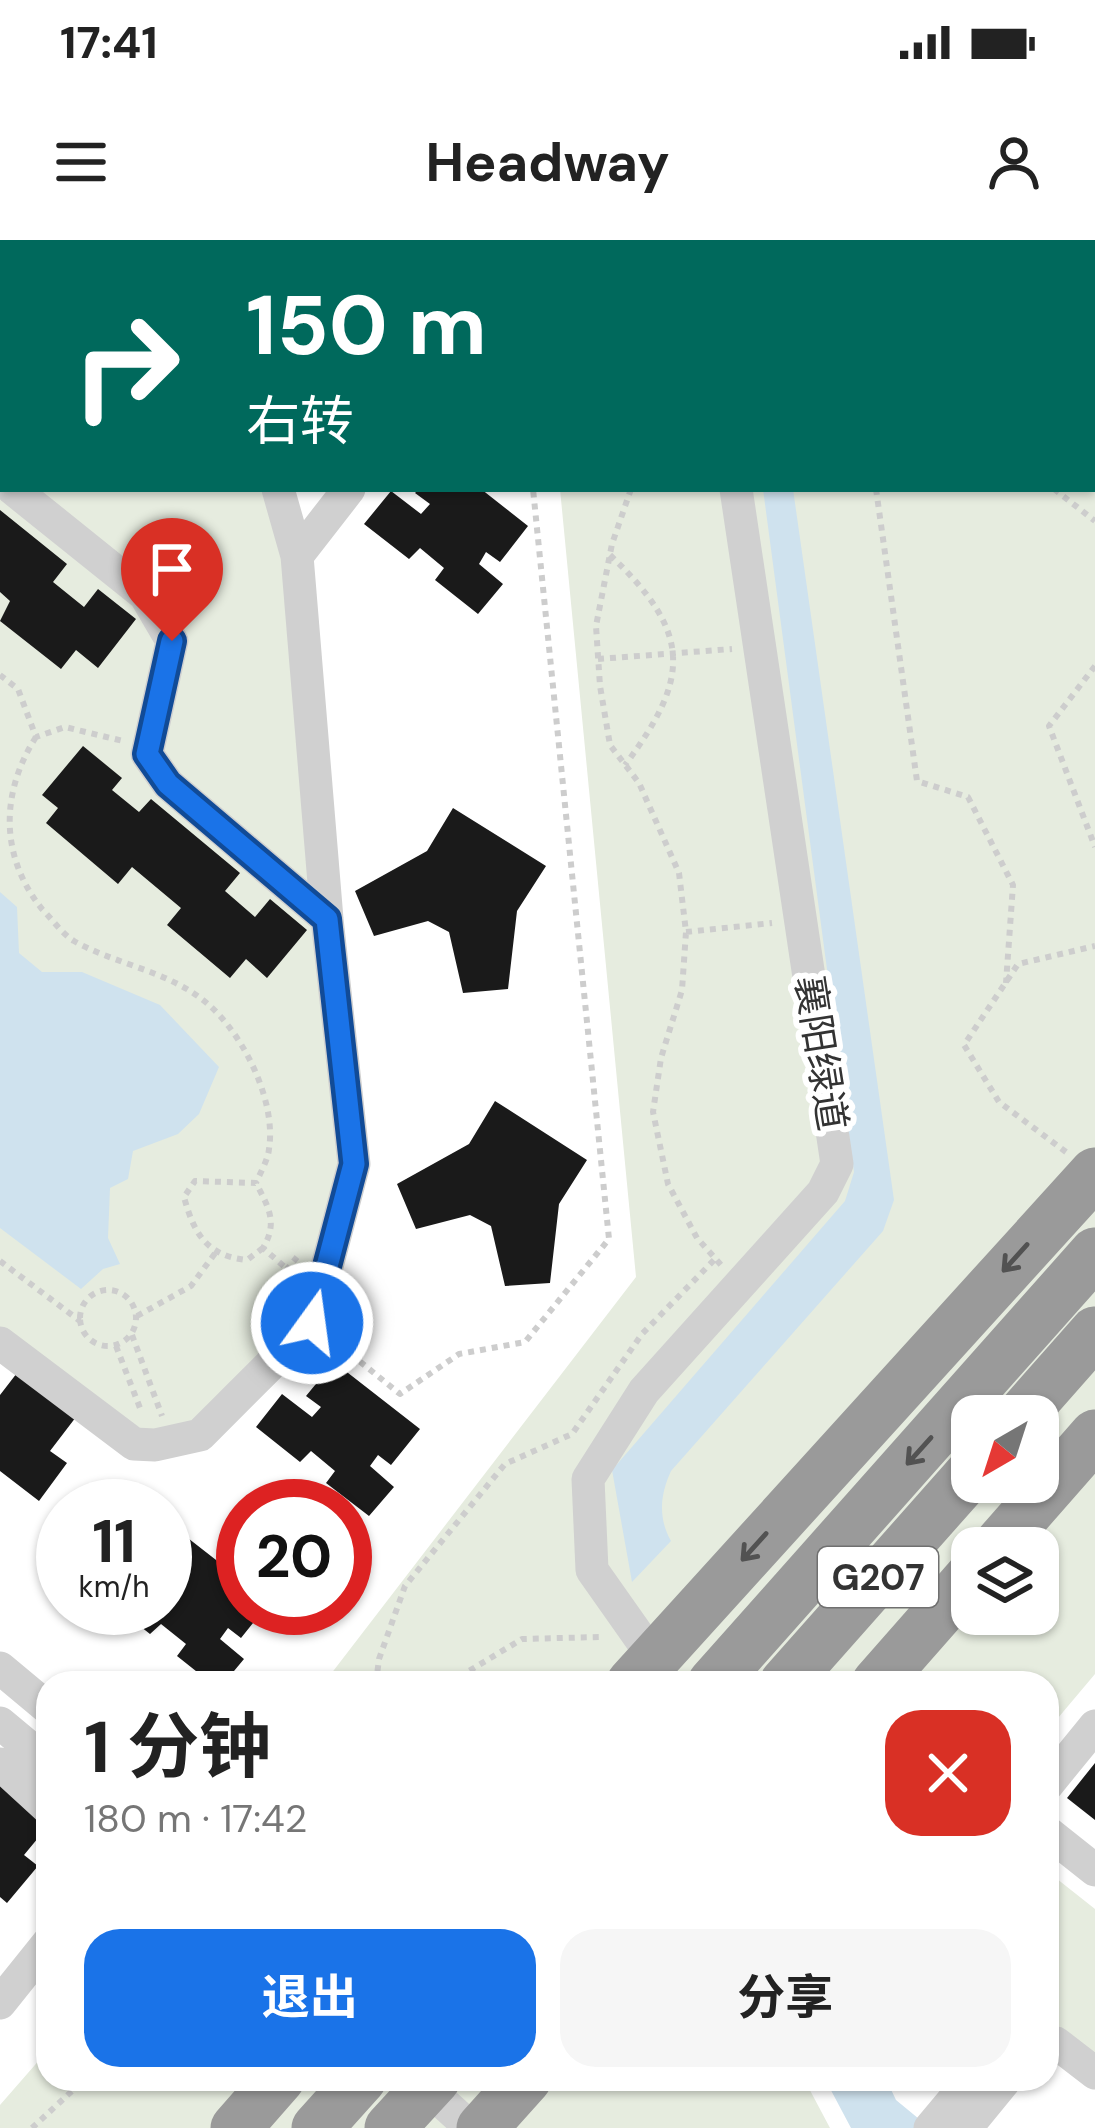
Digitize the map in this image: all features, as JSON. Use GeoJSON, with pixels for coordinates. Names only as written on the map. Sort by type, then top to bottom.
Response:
{"type":"FeatureCollection","features":[{"type":"Feature","properties":{"kind":"highway"},"geometry":{"type":"LineString","coordinates":[[642,1660],[1094,1173]]}},
{"type":"Feature","properties":{"kind":"highway","name":"G207"},"geometry":{"type":"LineString","coordinates":[[724,1671],[1088,1261]]}},
{"type":"Feature","properties":{"kind":"highway"},"geometry":{"type":"LineString","coordinates":[[1040,1395],[1095,1333]]}},
{"type":"Feature","properties":{"kind":"highway"},"geometry":{"type":"LineString","coordinates":[[1014,1527],[1095,1435]]}},
{"type":"Feature","properties":{"kind":"highway","name":"G207"},"geometry":{"type":"LineString","coordinates":[[796,1671],[951,1496]]}},
{"type":"Feature","properties":{"kind":"highway"},"geometry":{"type":"LineString","coordinates":[[888,1671],[951,1599]]}},
{"type":"Feature","properties":{"kind":"highway"},"geometry":{"type":"LineString","coordinates":[[317,2128],[351,2091]]}},
{"type":"Feature","properties":{"kind":"highway"},"geometry":{"type":"LineString","coordinates":[[390,2128],[424,2091]]}},
{"type":"Feature","properties":{"kind":"street"},"geometry":{"type":"LineString","coordinates":[[17,492],[145,595],[172,641],[147,754],[168,784],[327,919]]}},
{"type":"Feature","properties":{"kind":"street"},"geometry":{"type":"LineString","coordinates":[[0,1343],[134,1444],[163,1443],[200,1435],[312,1323],[354,1164],[327,919],[296,556],[279,492]]}},
{"type":"Feature","properties":{"kind":"street"},"geometry":{"type":"LineString","coordinates":[[296,556],[348,492]]}},
{"type":"Feature","properties":{"kind":"street","name":"襄阳绿道"},"geometry":{"type":"LineString","coordinates":[[642,1660],[592,1570],[588,1479],[644,1391],[823,1192],[837,1164],[736,492]]}},
{"type":"Feature","properties":{"kind":"street"},"geometry":{"type":"LineString","coordinates":[[0,1668],[36,1698]]}},
{"type":"Feature","properties":{"kind":"street"},"geometry":{"type":"LineString","coordinates":[[0,1723],[36,1753]]}},
{"type":"Feature","properties":{"kind":"street"},"geometry":{"type":"LineString","coordinates":[[1059,1770],[1095,1726]]}},
{"type":"Feature","properties":{"kind":"street"},"geometry":{"type":"LineString","coordinates":[[0,1764],[36,1797]]}},
{"type":"Feature","properties":{"kind":"street"},"geometry":{"type":"LineString","coordinates":[[1059,1842],[1095,1870]]}},
{"type":"Feature","properties":{"kind":"street"},"geometry":{"type":"LineString","coordinates":[[0,2003],[36,1957]]}},
{"type":"Feature","properties":{"kind":"street"},"geometry":{"type":"LineString","coordinates":[[1059,2045],[1095,2073]]}},
{"type":"Feature","properties":{"kind":"street"},"geometry":{"type":"LineString","coordinates":[[450,2091],[497,2108]]}},
{"type":"Feature","properties":{"kind":"street"},"geometry":{"type":"LineString","coordinates":[[930,2128],[980,2091]]}},
{"type":"Feature","properties":{"kind":"street"},"geometry":{"type":"LineString","coordinates":[[966,2128],[987,2091]]}},
{"type":"Feature","properties":{"kind":"path"},"geometry":{"type":"LineString","coordinates":[[312,1323],[400,1394],[459,1354],[525,1342],[609,1239],[533,492]]}},
{"type":"Feature","properties":{"kind":"path"},"geometry":{"type":"LineString","coordinates":[[630,492],[610,555],[596,626],[598,659],[610,745],[639,783],[680,873],[686,932],[682,990],[661,1058],[653,1112],[668,1184],[697,1238],[740,1285]]}},
{"type":"Feature","properties":{"kind":"path"},"geometry":{"type":"LineString","coordinates":[[876,492],[917,781],[968,797],[1012,885],[1006,983]]}},
{"type":"Feature","properties":{"kind":"path"},"geometry":{"type":"LineString","coordinates":[[1058,492],[1095,520]]}},
{"type":"Feature","properties":{"kind":"path"},"geometry":{"type":"LineString","coordinates":[[610,555],[648,591],[665,622],[674,653],[672,689],[657,723],[625,766]]}},
{"type":"Feature","properties":{"kind":"path"},"geometry":{"type":"LineString","coordinates":[[598,659],[760,647]]}},
{"type":"Feature","properties":{"kind":"path"},"geometry":{"type":"LineString","coordinates":[[1095,666],[1049,726],[1095,847]]}},
{"type":"Feature","properties":{"kind":"path"},"geometry":{"type":"LineString","coordinates":[[0,675],[18,689],[36,737]]}},
{"type":"Feature","properties":{"kind":"path"},"geometry":{"type":"LineString","coordinates":[[147,754],[111,735],[65,727],[36,737],[18,761],[3,817],[4,845],[24,890],[72,940],[199,997],[235,1033],[266,1103],[269,1149],[256,1184],[271,1212],[272,1232],[247,1260],[203,1244],[184,1197],[195,1181],[256,1184]]}},
{"type":"Feature","properties":{"kind":"path"},"geometry":{"type":"LineString","coordinates":[[686,932],[801,920]]}},
{"type":"Feature","properties":{"kind":"path"},"geometry":{"type":"LineString","coordinates":[[1094,1173],[1000,1102],[964,1045],[1018,964],[1095,946]]}},
{"type":"Feature","properties":{"kind":"path"},"geometry":{"type":"LineString","coordinates":[[262,1248],[287,1269]]}},
{"type":"Feature","properties":{"kind":"path"},"geometry":{"type":"LineString","coordinates":[[137,1316],[191,1286],[216,1252]]}},
{"type":"Feature","properties":{"kind":"path"},"geometry":{"type":"LineString","coordinates":[[378,1671],[405,1586],[505,1464],[572,1434],[642,1334],[715,1258]]}},
{"type":"Feature","properties":{"kind":"path"},"geometry":{"type":"LineString","coordinates":[[0,1261],[80,1322],[88,1339],[116,1346],[132,1335]]}},
{"type":"Feature","properties":{"kind":"path"},"geometry":{"type":"LineString","coordinates":[[80,1322],[84,1304],[106,1290],[130,1299],[137,1316],[132,1335],[163,1443]]}},
{"type":"Feature","properties":{"kind":"path"},"geometry":{"type":"LineString","coordinates":[[116,1346],[163,1443]]}},
{"type":"Feature","properties":{"kind":"path"},"geometry":{"type":"LineString","coordinates":[[469,1671],[522,1639],[642,1660]]}},
{"type":"Feature","properties":{"kind":"path"},"geometry":{"type":"LineString","coordinates":[[32,2128],[73,2091]]}},
{"type":"Feature","properties":{"kind":"shaded area"},"geometry":{"type":"Polygon","coordinates":[[[0,492],[278,492],[354,1164],[312,1323],[215,1418],[134,1444],[0,1343],[0,492]]]}},
{"type":"Feature","properties":{"kind":"shaded area"},"geometry":{"type":"Polygon","coordinates":[[[560,492],[1095,492],[1095,1674],[1059,1717],[1059,1671],[333,1671],[361,1635],[372,1635],[372,1621],[636,1277],[560,492]]]}},
{"type":"Feature","properties":{"kind":"shaded area"},"geometry":{"type":"Polygon","coordinates":[[[1059,1880],[1095,1909],[1095,2069],[1059,2045],[1059,1880]]]}},
{"type":"Feature","properties":{"kind":"shaded area"},"geometry":{"type":"Polygon","coordinates":[[[36,2064],[36,2091],[810,2091],[830,2128],[0,2128],[0,2105],[36,2064]]]}},
{"type":"Feature","properties":{"kind":"water"},"geometry":{"type":"Polygon","coordinates":[[[763,492],[793,492],[894,1200],[883,1231],[671,1471],[662,1506],[671,1541],[632,1582],[612,1470],[845,1201],[854,1172],[763,492]]]}},
{"type":"Feature","properties":{"kind":"water"},"geometry":{"type":"Polygon","coordinates":[[[0,892],[17,907],[19,953],[42,972],[82,972],[160,1005],[219,1067],[199,1114],[178,1134],[133,1151],[128,1179],[110,1188],[108,1238],[120,1264],[103,1269],[81,1289],[0,1228],[0,892]]]}},
{"type":"Feature","properties":{"kind":"water"},"geometry":{"type":"Polygon","coordinates":[[[831,2091],[892,2091],[930,2128],[851,2128],[831,2091]]]}},
{"type":"Feature","properties":{"kind":"building"},"geometry":{"type":"Polygon","coordinates":[[[390,492],[421,514],[430,504],[415,493],[485,492],[528,526],[500,562],[486,552],[479,564],[503,584],[478,614],[435,580],[444,568],[420,548],[409,559],[364,524],[390,492]]]}},
{"type":"Feature","properties":{"kind":"building"},"geometry":{"type":"Polygon","coordinates":[[[0,510],[67,564],[53,582],[84,607],[98,589],[136,619],[98,668],[76,650],[61,669],[0,621],[10,601],[0,592],[0,510]]]}},
{"type":"Feature","properties":{"kind":"building"},"geometry":{"type":"Polygon","coordinates":[[[83,746],[122,778],[112,790],[139,812],[151,799],[240,873],[225,891],[255,917],[270,899],[307,930],[267,978],[246,959],[230,978],[167,925],[181,908],[132,867],[118,884],[46,823],[58,808],[42,795],[83,746]]]}},
{"type":"Feature","properties":{"kind":"building"},"geometry":{"type":"Polygon","coordinates":[[[453,808],[546,866],[517,911],[508,989],[463,993],[449,932],[428,921],[374,936],[355,891],[427,851],[453,808]]]}},
{"type":"Feature","properties":{"kind":"building"},"geometry":{"type":"Polygon","coordinates":[[[495,1101],[587,1160],[559,1204],[550,1283],[505,1286],[491,1226],[470,1215],[416,1229],[397,1184],[469,1144],[495,1101]]]}},
{"type":"Feature","properties":{"kind":"building"},"geometry":{"type":"Polygon","coordinates":[[[334,1362],[420,1429],[391,1465],[378,1455],[370,1466],[394,1487],[372,1513],[372,1479],[329,1479],[335,1471],[311,1451],[300,1462],[256,1427],[282,1394],[312,1417],[321,1407],[306,1396],[334,1362]]]}},
{"type":"Feature","properties":{"kind":"building"},"geometry":{"type":"Polygon","coordinates":[[[17,1373],[76,1417],[50,1451],[67,1463],[55,1479],[36,1479],[36,1499],[0,1471],[0,1395],[17,1373]]]}},
{"type":"Feature","properties":{"kind":"building"},"geometry":{"type":"Polygon","coordinates":[[[192,1541],[216,1560],[216,1635],[223,1635],[220,1639],[244,1659],[234,1671],[196,1671],[177,1656],[186,1644],[175,1635],[192,1635],[192,1541]]]}},
{"type":"Feature","properties":{"kind":"building"},"geometry":{"type":"Polygon","coordinates":[[[1095,1763],[1095,1820],[1067,1798],[1095,1763]]]}},
{"type":"Feature","properties":{"kind":"building"},"geometry":{"type":"Polygon","coordinates":[[[0,1779],[36,1810],[36,1840],[24,1855],[36,1868],[7,1903],[0,1897],[0,1779]]]}},
{"type":"Feature","properties":{"kind":"route"},"geometry":{"type":"LineString","coordinates":[[172,641],[147,754],[168,784],[327,919],[354,1164],[312,1323]]}}]}
